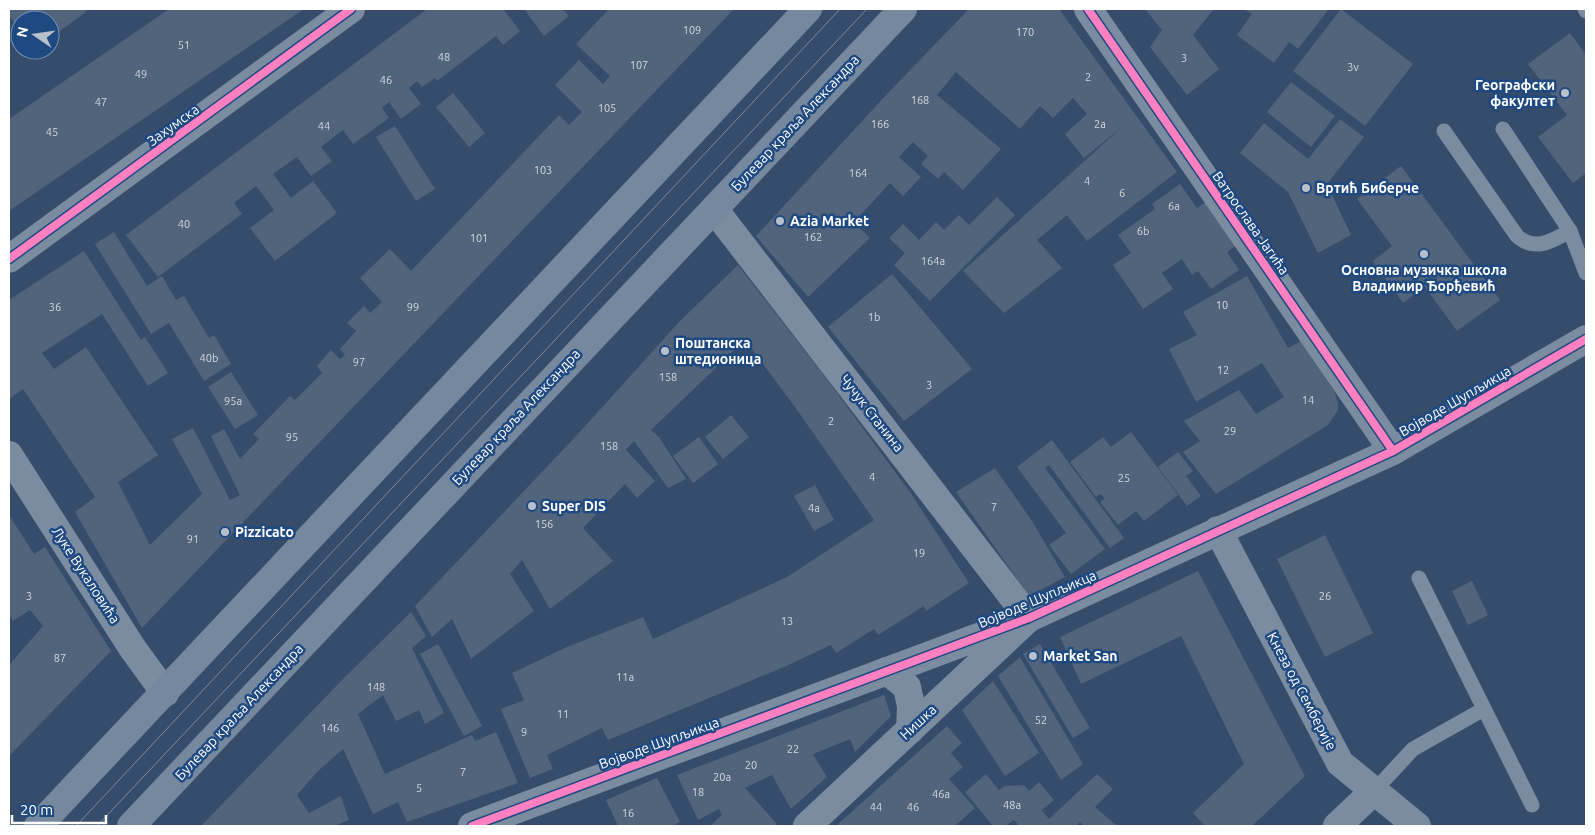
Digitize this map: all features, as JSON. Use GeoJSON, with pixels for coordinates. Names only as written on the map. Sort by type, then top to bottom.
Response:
{"type":"FeatureCollection","features":[{"type":"Feature","properties":{"kind":"main road"},"geometry":{"type":"LineString","coordinates":[[38,826],[808,9]]}},
{"type":"Feature","properties":{"kind":"main road","name":"Булевар краља Александра"},"geometry":{"type":"LineString","coordinates":[[131,826],[903,9]]}},
{"type":"Feature","properties":{"kind":"street","name":"Захумска"},"geometry":{"type":"LineString","coordinates":[[9,260],[351,9]]}},
{"type":"Feature","properties":{"kind":"street","name":"Ватрослава Јагића"},"geometry":{"type":"LineString","coordinates":[[1088,9],[1394,451]]}},
{"type":"Feature","properties":{"kind":"street","name":"Чучук Станина"},"geometry":{"type":"LineString","coordinates":[[714,209],[1029,618]]}},
{"type":"Feature","properties":{"kind":"street","name":"Војводе Шупљикца"},"geometry":{"type":"LineString","coordinates":[[472,826],[1029,618],[1394,451],[1586,339]]}},
{"type":"Feature","properties":{"kind":"street","name":"Луке Вукаловића"},"geometry":{"type":"LineString","coordinates":[[9,454],[133,649],[165,693]]}},
{"type":"Feature","properties":{"kind":"street","name":"Кнеза од Семберије"},"geometry":{"type":"LineString","coordinates":[[1218,530],[1340,763],[1417,826]]}},
{"type":"Feature","properties":{"kind":"street","name":"Нишка"},"geometry":{"type":"LineString","coordinates":[[807,826],[1029,618]]}},
{"type":"Feature","properties":{"kind":"street"},"geometry":{"type":"LineString","coordinates":[[887,671],[906,687],[911,706],[910,730]]}},
{"type":"Feature","properties":{"kind":"street"},"geometry":{"type":"LineString","coordinates":[[1337,826],[1374,790]]}},
{"type":"Feature","properties":{"kind":"lane"},"geometry":{"type":"LineString","coordinates":[[1502,129],[1570,231],[1586,273]]}},
{"type":"Feature","properties":{"kind":"lane"},"geometry":{"type":"LineString","coordinates":[[1444,131],[1517,236],[1524,242],[1535,245],[1544,244],[1570,231]]}},
{"type":"Feature","properties":{"kind":"lane"},"geometry":{"type":"LineString","coordinates":[[1419,578],[1532,805]]}},
{"type":"Feature","properties":{"kind":"lane"},"geometry":{"type":"LineString","coordinates":[[1374,790],[1413,749],[1484,709]]}},
{"type":"Feature","properties":{"kind":"building"},"geometry":{"type":"Polygon","coordinates":[[[9,9],[83,9],[86,12],[60,31],[60,10],[10,10],[10,16],[9,9]]]}},
{"type":"Feature","properties":{"kind":"building"},"geometry":{"type":"Polygon","coordinates":[[[169,9],[304,9],[9,211],[9,119],[169,9]]]}},
{"type":"Feature","properties":{"kind":"building"},"geometry":{"type":"Polygon","coordinates":[[[427,9],[503,9],[520,31],[503,45],[496,36],[437,81],[435,78],[422,87],[417,81],[409,88],[421,104],[401,119],[389,102],[382,108],[389,118],[353,144],[343,130],[321,147],[332,161],[311,176],[297,157],[273,174],[291,198],[313,181],[337,213],[275,261],[250,228],[274,210],[256,186],[234,203],[242,214],[158,277],[126,235],[427,9]]]}},
{"type":"Feature","properties":{"kind":"building"},"geometry":{"type":"Polygon","coordinates":[[[524,9],[562,9],[569,16],[544,36],[524,9]]]}},
{"type":"Feature","properties":{"kind":"building"},"geometry":{"type":"Polygon","coordinates":[[[609,9],[734,9],[142,628],[75,512],[95,497],[23,389],[9,399],[9,300],[84,251],[141,340],[145,337],[168,373],[148,386],[102,314],[42,353],[54,369],[86,347],[158,455],[118,482],[150,545],[202,494],[172,439],[193,428],[230,500],[240,495],[211,436],[224,429],[240,459],[259,439],[253,434],[290,396],[295,400],[322,373],[317,366],[331,350],[340,359],[345,355],[340,349],[356,331],[347,323],[364,306],[370,313],[382,302],[360,278],[390,249],[411,271],[559,115],[569,125],[582,112],[555,85],[579,60],[603,84],[610,76],[576,44],[609,9]]]}},
{"type":"Feature","properties":{"kind":"building"},"geometry":{"type":"Polygon","coordinates":[[[969,9],[1059,9],[1177,172],[1087,241],[1067,215],[1037,240],[1062,268],[1004,313],[963,271],[1122,127],[1084,158],[1065,134],[1087,114],[1073,98],[1053,118],[1040,106],[1020,129],[956,72],[937,95],[1001,149],[963,190],[944,172],[938,179],[921,164],[928,156],[913,142],[899,157],[921,177],[903,196],[890,183],[854,222],[870,238],[808,297],[756,236],[888,93],[969,9]]]}},
{"type":"Feature","properties":{"kind":"building"},"geometry":{"type":"Polygon","coordinates":[[[1145,9],[1214,9],[1193,35],[1219,69],[1187,95],[1150,47],[1162,30],[1145,9]]]}},
{"type":"Feature","properties":{"kind":"building"},"geometry":{"type":"Polygon","coordinates":[[[1244,9],[1329,9],[1298,49],[1289,42],[1274,63],[1237,35],[1252,14],[1244,9]]]}},
{"type":"Feature","properties":{"kind":"building"},"geometry":{"type":"Polygon","coordinates":[[[1341,9],[1413,64],[1365,126],[1293,71],[1341,9]]]}},
{"type":"Feature","properties":{"kind":"building"},"geometry":{"type":"Polygon","coordinates":[[[1570,33],[1586,55],[1586,173],[1573,183],[1538,137],[1567,115],[1528,64],[1570,33]]]}},
{"type":"Feature","properties":{"kind":"building"},"geometry":{"type":"Polygon","coordinates":[[[1291,82],[1335,116],[1311,147],[1267,112],[1291,82]]]}},
{"type":"Feature","properties":{"kind":"building"},"geometry":{"type":"Polygon","coordinates":[[[453,93],[485,133],[469,147],[436,107],[453,93]]]}},
{"type":"Feature","properties":{"kind":"building","name":"Вртић Биберче"},"geometry":{"type":"Polygon","coordinates":[[[1340,119],[1364,137],[1327,184],[1351,235],[1318,253],[1288,192],[1240,153],[1264,123],[1308,159],[1340,119]]]}},
{"type":"Feature","properties":{"kind":"building"},"geometry":{"type":"Polygon","coordinates":[[[395,126],[435,189],[416,201],[376,137],[395,126]]]}},
{"type":"Feature","properties":{"kind":"building","name":"Основна музичка школа Владимир Ђорђевић"},"geometry":{"type":"Polygon","coordinates":[[[1401,166],[1500,300],[1457,331],[1425,287],[1403,303],[1373,261],[1392,246],[1357,199],[1401,166]]]}},
{"type":"Feature","properties":{"kind":"building"},"geometry":{"type":"Polygon","coordinates":[[[1180,184],[1197,208],[1206,202],[1235,246],[1227,252],[1239,270],[1211,289],[1198,271],[1192,275],[1182,259],[1162,273],[1173,289],[1143,309],[1113,265],[1131,253],[1118,235],[1155,209],[1152,204],[1180,184]]]}},
{"type":"Feature","properties":{"kind":"building"},"geometry":{"type":"Polygon","coordinates":[[[997,197],[1015,215],[930,301],[894,265],[905,253],[889,238],[903,224],[919,240],[936,222],[944,230],[959,215],[969,225],[997,197]]]}},
{"type":"Feature","properties":{"kind":"building"},"geometry":{"type":"Polygon","coordinates":[[[114,232],[147,286],[162,276],[176,300],[184,296],[209,338],[214,335],[231,364],[204,381],[169,323],[151,334],[95,244],[114,232]]]}},
{"type":"Feature","properties":{"kind":"building"},"geometry":{"type":"Polygon","coordinates":[[[738,265],[829,382],[912,495],[969,583],[926,611],[924,606],[878,635],[874,629],[836,653],[831,645],[784,667],[608,740],[602,728],[547,755],[553,769],[530,778],[501,709],[524,700],[512,673],[567,647],[643,617],[653,639],[787,577],[874,520],[795,407],[745,340],[651,430],[659,437],[686,479],[668,488],[634,441],[626,450],[655,481],[637,498],[625,484],[583,528],[613,561],[550,609],[522,560],[510,574],[534,611],[471,659],[452,619],[432,637],[415,606],[577,435],[680,321],[738,265]]]}},
{"type":"Feature","properties":{"kind":"building"},"geometry":{"type":"Polygon","coordinates":[[[892,274],[972,369],[904,421],[828,327],[892,274]]]}},
{"type":"Feature","properties":{"kind":"building"},"geometry":{"type":"Polygon","coordinates":[[[1247,276],[1288,348],[1301,341],[1334,391],[1338,410],[1328,425],[1216,494],[1183,452],[1200,441],[1184,421],[1239,390],[1256,414],[1284,397],[1262,363],[1196,402],[1169,349],[1197,335],[1183,312],[1247,276]]]}},
{"type":"Feature","properties":{"kind":"building"},"geometry":{"type":"Polygon","coordinates":[[[231,372],[258,415],[235,429],[208,387],[231,372]]]}},
{"type":"Feature","properties":{"kind":"building"},"geometry":{"type":"Polygon","coordinates":[[[731,415],[749,437],[723,459],[705,437],[731,415]]]}},
{"type":"Feature","properties":{"kind":"building"},"geometry":{"type":"Polygon","coordinates":[[[1131,432],[1178,495],[1144,521],[1136,511],[1118,525],[1100,502],[1105,499],[1101,494],[1096,497],[1070,462],[1103,437],[1111,447],[1131,432]]]}},
{"type":"Feature","properties":{"kind":"building"},"geometry":{"type":"Polygon","coordinates":[[[699,437],[718,464],[693,483],[673,456],[699,437]]]}},
{"type":"Feature","properties":{"kind":"building"},"geometry":{"type":"Polygon","coordinates":[[[1052,440],[1124,538],[1110,548],[1049,465],[1045,468],[1105,549],[1071,574],[1049,545],[1066,533],[1017,467],[1052,440]]]}},
{"type":"Feature","properties":{"kind":"building"},"geometry":{"type":"Polygon","coordinates":[[[1178,452],[1193,471],[1186,476],[1201,496],[1187,506],[1158,467],[1178,452]]]}},
{"type":"Feature","properties":{"kind":"building"},"geometry":{"type":"Polygon","coordinates":[[[995,468],[1032,521],[1065,577],[1029,596],[956,492],[995,468]]]}},
{"type":"Feature","properties":{"kind":"building"},"geometry":{"type":"Polygon","coordinates":[[[815,485],[834,520],[814,531],[794,496],[815,485]]]}},
{"type":"Feature","properties":{"kind":"building"},"geometry":{"type":"Polygon","coordinates":[[[9,515],[34,554],[45,547],[111,651],[9,756],[9,665],[43,626],[30,610],[13,621],[9,614],[9,515]]]}},
{"type":"Feature","properties":{"kind":"building"},"geometry":{"type":"Polygon","coordinates":[[[1325,535],[1373,633],[1325,657],[1277,559],[1325,535]]]}},
{"type":"Feature","properties":{"kind":"building"},"geometry":{"type":"Polygon","coordinates":[[[1198,571],[1305,776],[1252,826],[1205,826],[1193,813],[1244,764],[1181,636],[1081,684],[1060,637],[1198,571]]]}},
{"type":"Feature","properties":{"kind":"building"},"geometry":{"type":"Polygon","coordinates":[[[1472,581],[1488,615],[1468,625],[1452,591],[1472,581]]]}},
{"type":"Feature","properties":{"kind":"building"},"geometry":{"type":"Polygon","coordinates":[[[411,612],[426,636],[412,648],[444,713],[425,724],[419,710],[396,721],[383,695],[358,714],[385,774],[472,735],[475,741],[496,732],[518,783],[407,822],[398,802],[373,814],[343,749],[317,772],[297,795],[309,813],[341,796],[349,820],[334,826],[201,826],[343,679],[411,612]]]}},
{"type":"Feature","properties":{"kind":"building"},"geometry":{"type":"Polygon","coordinates":[[[438,644],[482,726],[464,736],[420,654],[438,644]]]}},
{"type":"Feature","properties":{"kind":"building"},"geometry":{"type":"Polygon","coordinates":[[[1040,644],[1090,728],[1073,738],[1023,654],[1040,644]]]}},
{"type":"Feature","properties":{"kind":"building"},"geometry":{"type":"Polygon","coordinates":[[[1020,657],[1083,764],[1061,780],[998,676],[1020,657]]]}},
{"type":"Feature","properties":{"kind":"building"},"geometry":{"type":"Polygon","coordinates":[[[993,681],[1039,753],[1005,776],[962,710],[993,681]]]}},
{"type":"Feature","properties":{"kind":"building"},"geometry":{"type":"Polygon","coordinates":[[[884,695],[891,716],[855,752],[850,739],[813,754],[827,777],[791,809],[772,775],[745,788],[777,824],[774,826],[710,826],[722,815],[719,809],[698,820],[677,775],[884,695]]]}},
{"type":"Feature","properties":{"kind":"building"},"geometry":{"type":"Polygon","coordinates":[[[947,726],[962,743],[951,753],[963,767],[949,779],[975,808],[955,826],[836,826],[947,726]]]}},
{"type":"Feature","properties":{"kind":"building"},"geometry":{"type":"Polygon","coordinates":[[[986,774],[999,790],[1004,786],[1024,785],[1029,791],[1039,782],[1054,800],[1042,810],[1049,819],[1097,774],[1113,789],[1095,807],[1117,826],[1084,826],[1080,822],[1076,826],[1019,826],[1014,820],[1005,826],[993,826],[965,792],[986,774]]]}},
{"type":"Feature","properties":{"kind":"building"},"geometry":{"type":"Polygon","coordinates":[[[657,778],[680,822],[672,826],[618,826],[606,800],[657,778]]]}},
{"type":"Feature","properties":{"kind":"tram line"},"geometry":{"type":"LineString","coordinates":[[76,826],[840,9]]}},
{"type":"Feature","properties":{"kind":"tram line"},"geometry":{"type":"LineString","coordinates":[[97,826],[867,9]]}},
{"type":"Feature","properties":{"kind":"cycle path"},"geometry":{"type":"LineString","coordinates":[[9,259],[351,9]]}},
{"type":"Feature","properties":{"kind":"cycle path"},"geometry":{"type":"LineString","coordinates":[[1088,9],[1393,451]]}},
{"type":"Feature","properties":{"kind":"cycle path"},"geometry":{"type":"LineString","coordinates":[[472,826],[1029,618],[1393,451],[1586,339]]}},
{"type":"Feature","properties":{"kind":"place","name":"Географски факултет"},"geometry":{"type":"Point","coordinates":[1565,93]}},
{"type":"Feature","properties":{"kind":"place","name":"Вртић Биберче"},"geometry":{"type":"Point","coordinates":[1306,188]}},
{"type":"Feature","properties":{"kind":"place","name":"Azia Market"},"geometry":{"type":"Point","coordinates":[780,221]}},
{"type":"Feature","properties":{"kind":"place","name":"Основна музичка школа Владимир Ђорђевић"},"geometry":{"type":"Point","coordinates":[1424,254]}},
{"type":"Feature","properties":{"kind":"place","name":"Поштанска штедионица"},"geometry":{"type":"Point","coordinates":[665,351]}},
{"type":"Feature","properties":{"kind":"place","name":"Super DIS"},"geometry":{"type":"Point","coordinates":[532,506]}},
{"type":"Feature","properties":{"kind":"place","name":"Pizzicato"},"geometry":{"type":"Point","coordinates":[225,532]}},
{"type":"Feature","properties":{"kind":"place","name":"Market San"},"geometry":{"type":"Point","coordinates":[1033,656]}}]}
